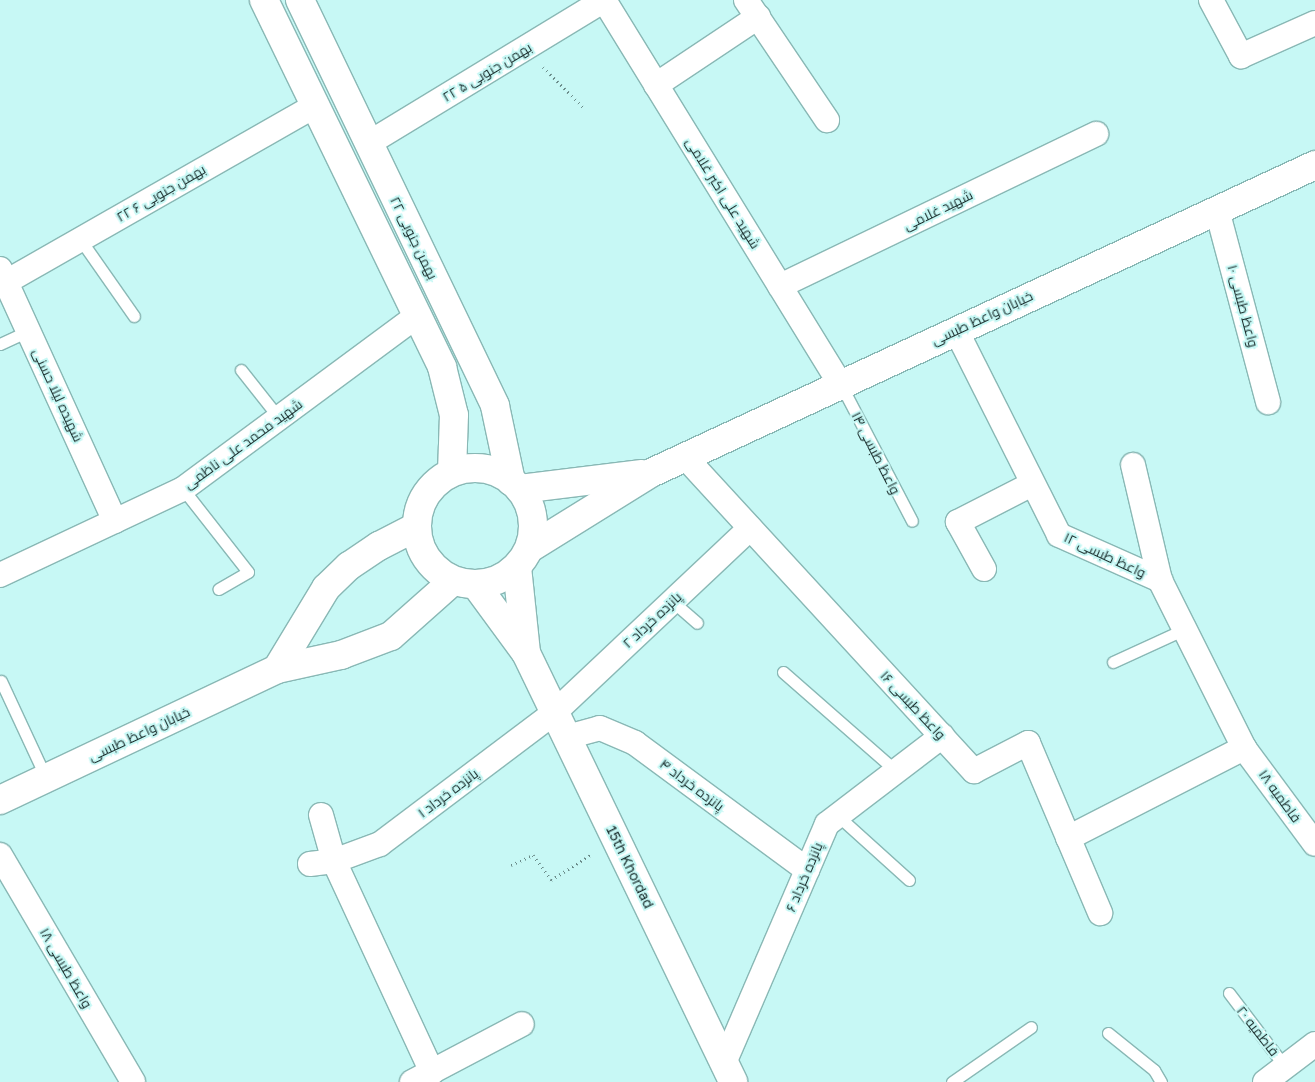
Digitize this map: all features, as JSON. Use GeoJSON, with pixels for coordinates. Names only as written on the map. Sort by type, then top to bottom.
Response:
{"type":"FeatureCollection","features":[{"type":"Feature","properties":{"kind":"street"},"geometry":{"type":"LineString","coordinates":[[264,0],[442,366],[454,415],[452,472]]}},
{"type":"Feature","properties":{"kind":"street","name":"۲۲ بهمن جنوبی"},"geometry":{"type":"LineString","coordinates":[[300,0],[495,406],[515,485]]}},
{"type":"Feature","properties":{"kind":"street","name":"۲۲ بهمن جنوبی ۵"},"geometry":{"type":"LineString","coordinates":[[369,143],[604,0]]}},
{"type":"Feature","properties":{"kind":"street","name":"شهید علی اکبر غلامی"},"geometry":{"type":"LineString","coordinates":[[604,0],[841,385]]}},
{"type":"Feature","properties":{"kind":"street"},"geometry":{"type":"LineString","coordinates":[[1211,0],[1241,56],[1315,23]]}},
{"type":"Feature","properties":{"kind":"street"},"geometry":{"type":"LineString","coordinates":[[656,85],[752,8],[827,120]]}},
{"type":"Feature","properties":{"kind":"street","name":"۲۲ بهمن جنوبی ۶"},"geometry":{"type":"LineString","coordinates":[[3,275],[80,239],[316,105]]}},
{"type":"Feature","properties":{"kind":"street","name":"شهید غلامی"},"geometry":{"type":"LineString","coordinates":[[780,286],[1096,134]]}},
{"type":"Feature","properties":{"kind":"street","name":"خیابان واعظ طبسی"},"geometry":{"type":"LineString","coordinates":[[651,473],[1315,165]]}},
{"type":"Feature","properties":{"kind":"street","name":"واعظ طبسی ۱۰"},"geometry":{"type":"LineString","coordinates":[[1217,210],[1268,402]]}},
{"type":"Feature","properties":{"kind":"street","name":"شهیده لیلا حسنی"},"geometry":{"type":"LineString","coordinates":[[3,275],[116,521]]}},
{"type":"Feature","properties":{"kind":"street","name":"شهید محمد علی ناظمی"},"geometry":{"type":"LineString","coordinates":[[0,574],[183,489],[418,315]]}},
{"type":"Feature","properties":{"kind":"street","name":"واعظ طبسی ۱۲"},"geometry":{"type":"LineString","coordinates":[[956,330],[1059,535],[1160,580],[1244,748]]}},
{"type":"Feature","properties":{"kind":"street","name":"واعظ طبسی ۱۶"},"geometry":{"type":"LineString","coordinates":[[685,457],[974,771],[1028,743],[1100,913]]}},
{"type":"Feature","properties":{"kind":"street"},"geometry":{"type":"LineString","coordinates":[[1133,465],[1160,580]]}},
{"type":"Feature","properties":{"kind":"street"},"geometry":{"type":"LineString","coordinates":[[474,467],[497,472],[515,485],[529,503],[534,526],[523,558],[526,653],[464,583],[434,569],[421,550],[416,527],[420,505],[432,485],[452,472],[474,467]]}},
{"type":"Feature","properties":{"kind":"street"},"geometry":{"type":"LineString","coordinates":[[515,485],[651,473]]}},
{"type":"Feature","properties":{"kind":"street"},"geometry":{"type":"LineString","coordinates":[[464,583],[498,580],[523,558],[651,473]]}},
{"type":"Feature","properties":{"kind":"street"},"geometry":{"type":"LineString","coordinates":[[984,569],[958,522],[1032,484]]}},
{"type":"Feature","properties":{"kind":"street"},"geometry":{"type":"LineString","coordinates":[[277,669],[326,588],[379,546],[416,527]]}},
{"type":"Feature","properties":{"kind":"street","name":"پانزده خرداد ۲"},"geometry":{"type":"LineString","coordinates":[[555,712],[750,528]]}},
{"type":"Feature","properties":{"kind":"street","name":"خیابان واعظ طبسی"},"geometry":{"type":"LineString","coordinates":[[0,800],[277,669],[341,655],[391,636],[464,583]]}},
{"type":"Feature","properties":{"kind":"street","name":"15th Khordad"},"geometry":{"type":"LineString","coordinates":[[526,653],[729,1073]]}},
{"type":"Feature","properties":{"kind":"street","name":"پانزده خرداد ۱"},"geometry":{"type":"LineString","coordinates":[[310,864],[334,861],[380,844],[555,712]]}},
{"type":"Feature","properties":{"kind":"street","name":"پانزده خرداد ۴"},"geometry":{"type":"LineString","coordinates":[[566,737],[600,728],[635,743],[807,870]]}},
{"type":"Feature","properties":{"kind":"street","name":"پانزده خرداد ۶"},"geometry":{"type":"LineString","coordinates":[[729,1073],[807,870],[827,824],[942,736]]}},
{"type":"Feature","properties":{"kind":"street"},"geometry":{"type":"LineString","coordinates":[[1068,838],[1244,748]]}},
{"type":"Feature","properties":{"kind":"street","name":"فاطمیه ۱۸"},"geometry":{"type":"LineString","coordinates":[[1244,748],[1314,840]]}},
{"type":"Feature","properties":{"kind":"street"},"geometry":{"type":"LineString","coordinates":[[322,815],[334,861],[422,1077],[522,1024]]}},
{"type":"Feature","properties":{"kind":"street","name":"واعظ طبسی ۱۸"},"geometry":{"type":"LineString","coordinates":[[0,855],[133,1082]]}},
{"type":"Feature","properties":{"kind":"street"},"geometry":{"type":"LineString","coordinates":[[1265,1082],[1286,1068],[1315,1044]]}},
{"type":"Feature","properties":{"kind":"lane"},"geometry":{"type":"LineString","coordinates":[[80,239],[134,316]]}},
{"type":"Feature","properties":{"kind":"lane"},"geometry":{"type":"LineString","coordinates":[[0,344],[28,331]]}},
{"type":"Feature","properties":{"kind":"lane"},"geometry":{"type":"LineString","coordinates":[[241,370],[279,418]]}},
{"type":"Feature","properties":{"kind":"lane","name":"واعظ طبسی ۱۴"},"geometry":{"type":"LineString","coordinates":[[841,385],[912,521]]}},
{"type":"Feature","properties":{"kind":"lane"},"geometry":{"type":"LineString","coordinates":[[183,489],[248,572],[218,589]]}},
{"type":"Feature","properties":{"kind":"lane"},"geometry":{"type":"LineString","coordinates":[[672,601],[697,623]]}},
{"type":"Feature","properties":{"kind":"lane"},"geometry":{"type":"LineString","coordinates":[[1114,662],[1185,628]]}},
{"type":"Feature","properties":{"kind":"lane"},"geometry":{"type":"LineString","coordinates":[[783,672],[896,771]]}},
{"type":"Feature","properties":{"kind":"lane"},"geometry":{"type":"LineString","coordinates":[[1,681],[46,778]]}},
{"type":"Feature","properties":{"kind":"lane"},"geometry":{"type":"LineString","coordinates":[[837,815],[909,880]]}},
{"type":"Feature","properties":{"kind":"lane","name":"فاطمیه ۲۰"},"geometry":{"type":"LineString","coordinates":[[1229,993],[1286,1068]]}},
{"type":"Feature","properties":{"kind":"lane"},"geometry":{"type":"LineString","coordinates":[[953,1082],[1030,1027]]}},
{"type":"Feature","properties":{"kind":"lane"},"geometry":{"type":"LineString","coordinates":[[1108,1033],[1154,1070],[1162,1082]]}},
{"type":"Feature","properties":{"kind":"path"},"geometry":{"type":"LineString","coordinates":[[525,49],[585,109]]}},
{"type":"Feature","properties":{"kind":"path"},"geometry":{"type":"LineString","coordinates":[[511,865],[533,855],[551,880],[616,840]]}}]}
